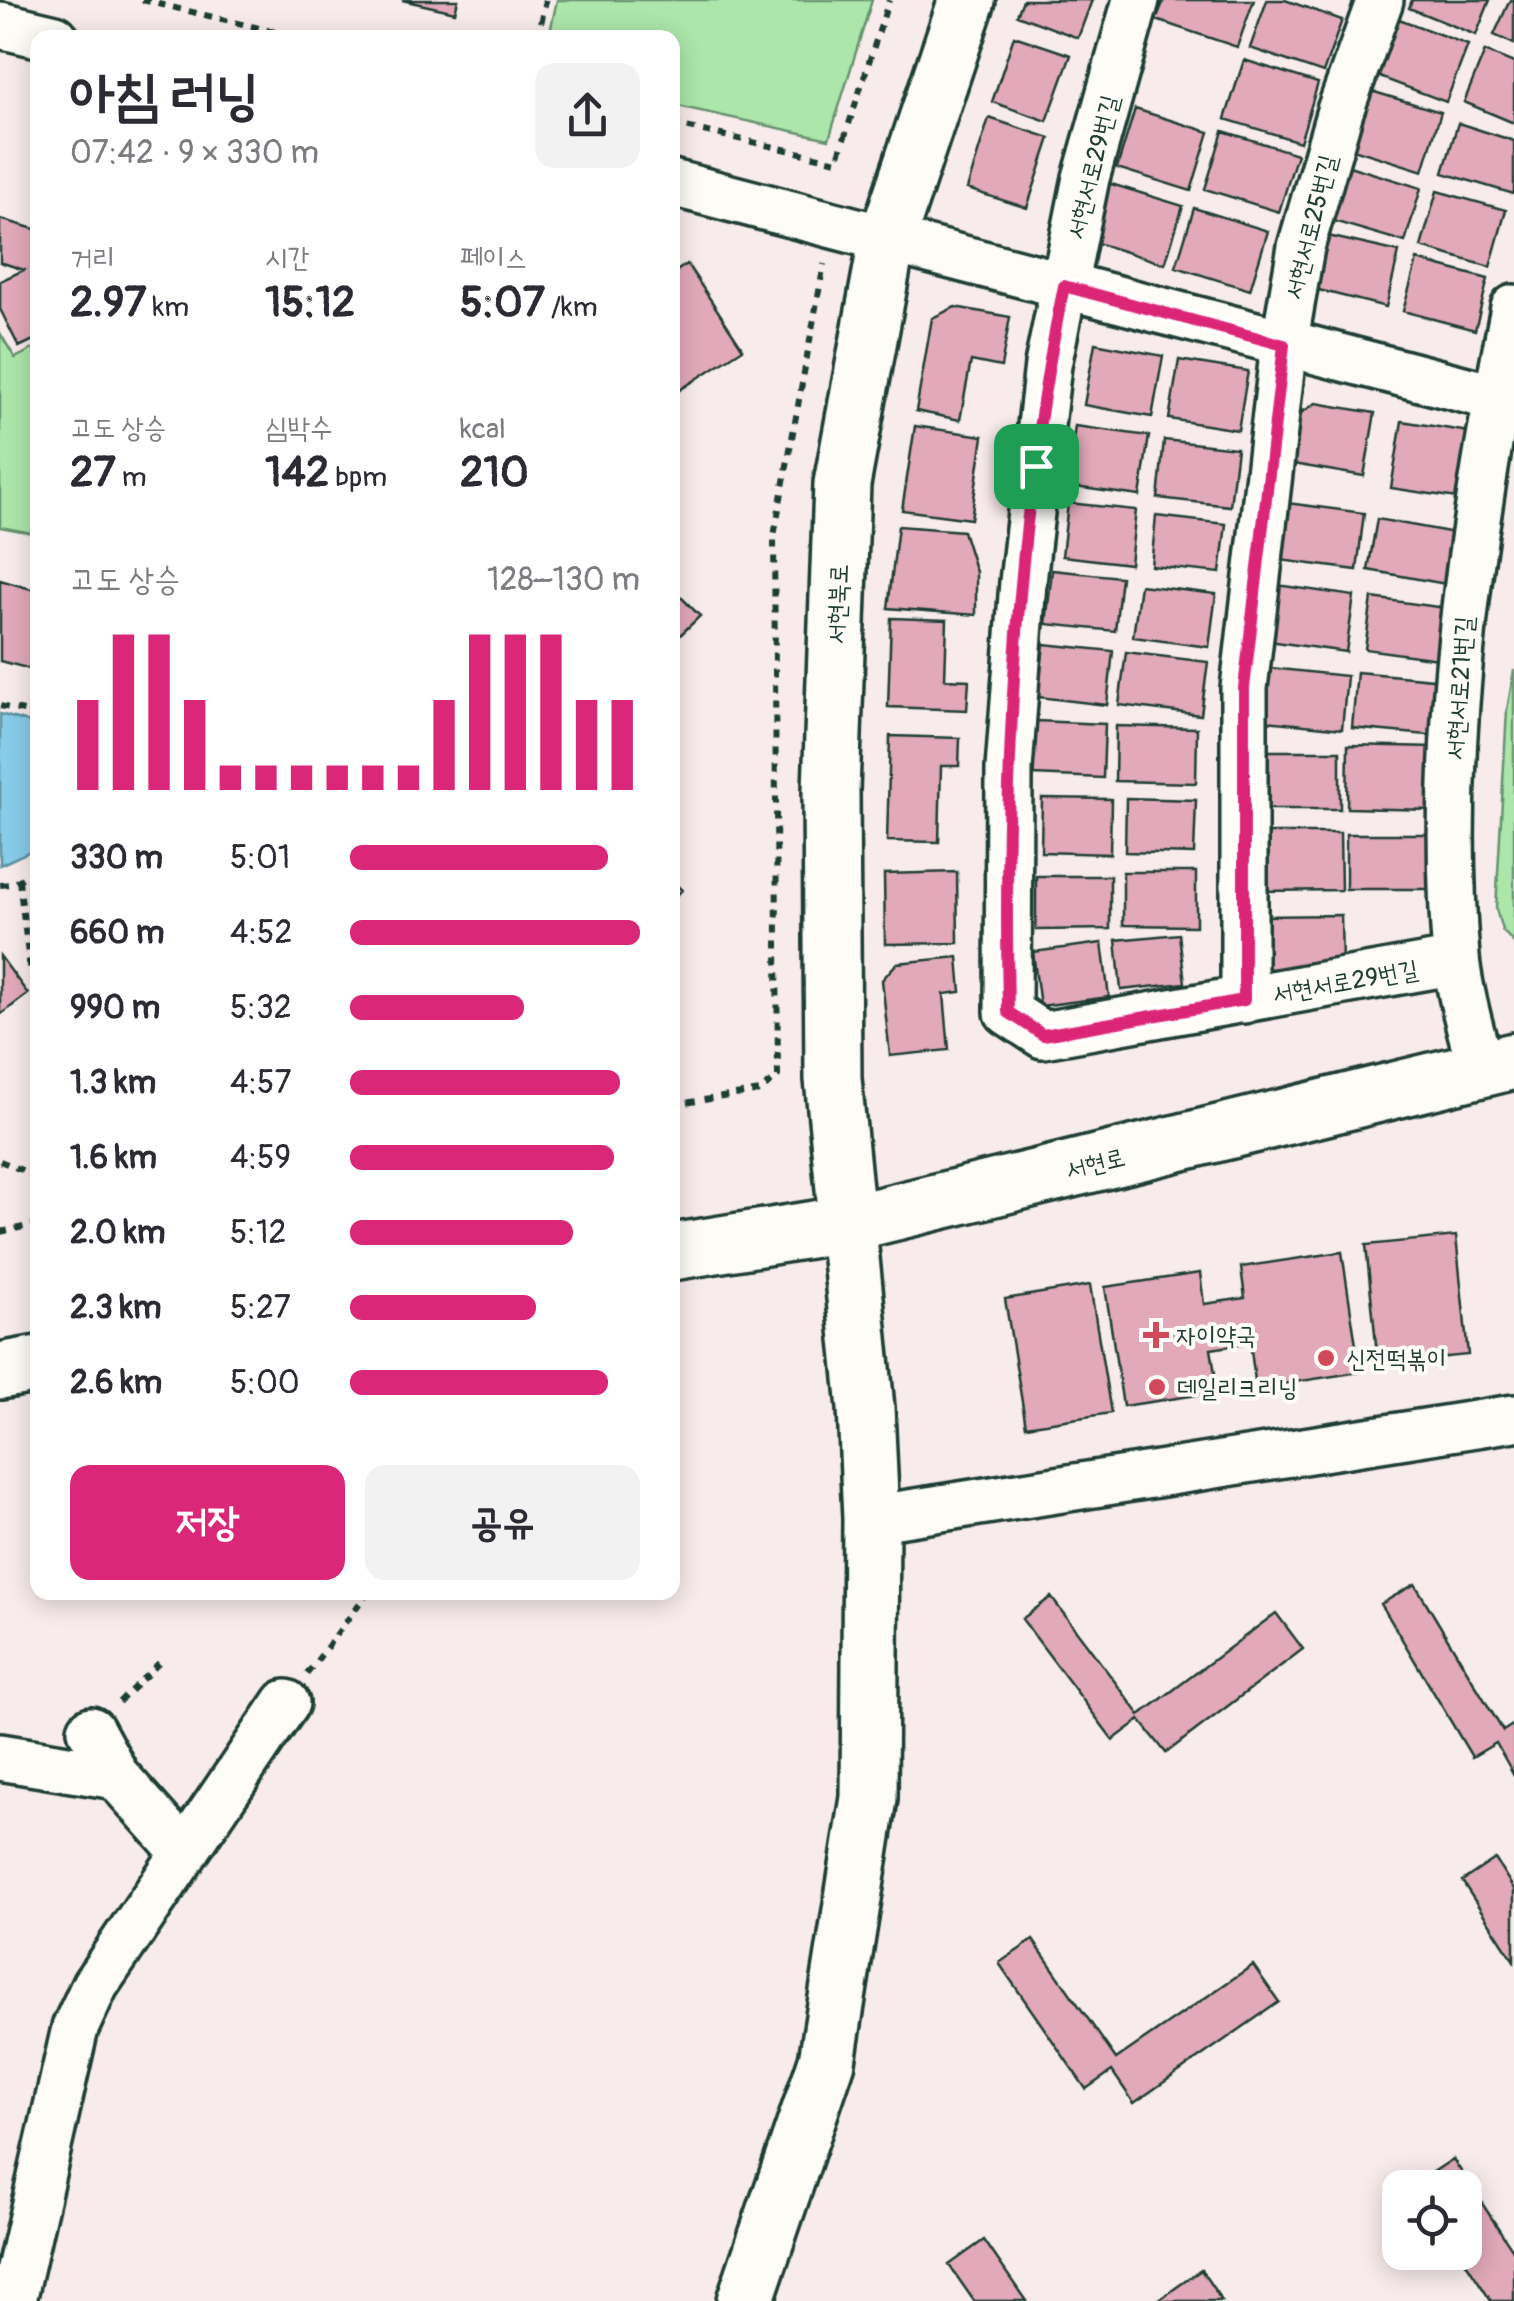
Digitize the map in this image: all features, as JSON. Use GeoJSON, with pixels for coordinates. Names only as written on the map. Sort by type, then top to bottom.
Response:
{"type":"FeatureCollection","features":[{"type":"Feature","properties":{"kind":"street","name":"서현북로"},"geometry":{"type":"LineString","coordinates":[[745,2301],[827,2061],[869,1798],[872,1519],[866,1408],[833,1079],[831,791],[842,484],[888,236],[966,0]]}},
{"type":"Feature","properties":{"kind":"street","name":"서현서로29번길"},"geometry":{"type":"LineString","coordinates":[[1136,0],[1086,178],[1048,365],[1023,582],[1009,769],[1008,1012],[1043,1035],[1456,961]]}},
{"type":"Feature","properties":{"kind":"street","name":"서현서로25번길"},"geometry":{"type":"LineString","coordinates":[[1244,1000],[1244,688],[1284,345],[1302,247],[1340,111],[1380,0]]}},
{"type":"Feature","properties":{"kind":"street"},"geometry":{"type":"LineString","coordinates":[[0,25],[30,32]]}},
{"type":"Feature","properties":{"kind":"street"},"geometry":{"type":"LineString","coordinates":[[680,185],[888,236],[1284,345],[1496,398]]}},
{"type":"Feature","properties":{"kind":"street","name":"서현서로21번길"},"geometry":{"type":"LineString","coordinates":[[1497,1065],[1456,961],[1451,828],[1459,634],[1514,308]]}},
{"type":"Feature","properties":{"kind":"street","name":"서현로"},"geometry":{"type":"LineString","coordinates":[[680,1251],[846,1224],[1497,1065]]}},
{"type":"Feature","properties":{"kind":"street"},"geometry":{"type":"LineString","coordinates":[[0,1371],[30,1365]]}},
{"type":"Feature","properties":{"kind":"street"},"geometry":{"type":"LineString","coordinates":[[872,1519],[1514,1418]]}},
{"type":"Feature","properties":{"kind":"street"},"geometry":{"type":"LineString","coordinates":[[10,2287],[76,2028],[94,1985],[286,1703]]}},
{"type":"Feature","properties":{"kind":"street"},"geometry":{"type":"LineString","coordinates":[[90,1730],[116,1776],[184,1852]]}},
{"type":"Feature","properties":{"kind":"street"},"geometry":{"type":"LineString","coordinates":[[0,1757],[116,1776]]}},
{"type":"Feature","properties":{"kind":"path"},"geometry":{"type":"LineString","coordinates":[[142,0],[267,30]]}},
{"type":"Feature","properties":{"kind":"path"},"geometry":{"type":"LineString","coordinates":[[540,30],[546,0]]}},
{"type":"Feature","properties":{"kind":"path"},"geometry":{"type":"LineString","coordinates":[[680,126],[837,161],[889,0]]}},
{"type":"Feature","properties":{"kind":"path"},"geometry":{"type":"LineString","coordinates":[[680,1104],[760,1092],[778,1076],[774,536],[824,261],[818,252]]}},
{"type":"Feature","properties":{"kind":"path"},"geometry":{"type":"LineString","coordinates":[[0,706],[30,712]]}},
{"type":"Feature","properties":{"kind":"path"},"geometry":{"type":"LineString","coordinates":[[0,884],[30,874]]}},
{"type":"Feature","properties":{"kind":"path"},"geometry":{"type":"LineString","coordinates":[[19,880],[30,971]]}},
{"type":"Feature","properties":{"kind":"path"},"geometry":{"type":"LineString","coordinates":[[0,1161],[30,1174]]}},
{"type":"Feature","properties":{"kind":"path"},"geometry":{"type":"LineString","coordinates":[[0,1232],[30,1226]]}},
{"type":"Feature","properties":{"kind":"path"},"geometry":{"type":"LineString","coordinates":[[286,1703],[362,1600]]}},
{"type":"Feature","properties":{"kind":"green space"},"geometry":{"type":"Polygon","coordinates":[[[557,0],[872,0],[829,139],[680,107],[680,30],[551,30],[557,0]]]}},
{"type":"Feature","properties":{"kind":"green space"},"geometry":{"type":"Polygon","coordinates":[[[0,333],[15,358],[30,350],[30,533],[0,527],[0,333]]]}},
{"type":"Feature","properties":{"kind":"green space"},"geometry":{"type":"Polygon","coordinates":[[[1514,670],[1514,943],[1502,930],[1496,909],[1507,710],[1514,670]]]}},
{"type":"Feature","properties":{"kind":"water"},"geometry":{"type":"Polygon","coordinates":[[[0,714],[30,723],[30,851],[0,865],[0,714]]]}},
{"type":"Feature","properties":{"kind":"building"},"geometry":{"type":"Polygon","coordinates":[[[402,0],[458,0],[455,12],[402,0]]]}},
{"type":"Feature","properties":{"kind":"building"},"geometry":{"type":"Polygon","coordinates":[[[1023,0],[1092,0],[1078,38],[1017,15],[1023,0]]]}},
{"type":"Feature","properties":{"kind":"building"},"geometry":{"type":"Polygon","coordinates":[[[1164,0],[1254,0],[1237,47],[1156,20],[1164,0]]]}},
{"type":"Feature","properties":{"kind":"building"},"geometry":{"type":"Polygon","coordinates":[[[1267,0],[1285,0],[1342,20],[1323,73],[1250,48],[1267,0]]]}},
{"type":"Feature","properties":{"kind":"building"},"geometry":{"type":"Polygon","coordinates":[[[1412,0],[1490,0],[1476,35],[1409,8],[1412,0]]]}},
{"type":"Feature","properties":{"kind":"building"},"geometry":{"type":"Polygon","coordinates":[[[1510,0],[1514,0],[1514,44],[1494,35],[1510,0]]]}},
{"type":"Feature","properties":{"kind":"building"},"geometry":{"type":"Polygon","coordinates":[[[1399,19],[1468,45],[1446,102],[1377,76],[1399,19]]]}},
{"type":"Feature","properties":{"kind":"building"},"geometry":{"type":"Polygon","coordinates":[[[1014,36],[1071,55],[1047,121],[992,102],[1014,36]]]}},
{"type":"Feature","properties":{"kind":"building"},"geometry":{"type":"Polygon","coordinates":[[[1485,51],[1514,63],[1514,123],[1464,102],[1485,51]]]}},
{"type":"Feature","properties":{"kind":"building"},"geometry":{"type":"Polygon","coordinates":[[[1244,60],[1318,83],[1300,142],[1225,119],[1244,60]]]}},
{"type":"Feature","properties":{"kind":"building"},"geometry":{"type":"Polygon","coordinates":[[[1371,91],[1441,112],[1423,171],[1353,149],[1371,91]]]}},
{"type":"Feature","properties":{"kind":"building"},"geometry":{"type":"Polygon","coordinates":[[[1135,109],[1209,132],[1191,191],[1117,168],[1135,109]]]}},
{"type":"Feature","properties":{"kind":"building"},"geometry":{"type":"Polygon","coordinates":[[[989,118],[1050,138],[1027,208],[967,189],[989,118]]]}},
{"type":"Feature","properties":{"kind":"building"},"geometry":{"type":"Polygon","coordinates":[[[1458,123],[1514,141],[1514,194],[1443,173],[1458,123]]]}},
{"type":"Feature","properties":{"kind":"building"},"geometry":{"type":"Polygon","coordinates":[[[1223,131],[1297,154],[1279,212],[1205,189],[1223,131]]]}},
{"type":"Feature","properties":{"kind":"building"},"geometry":{"type":"Polygon","coordinates":[[[1349,166],[1421,188],[1405,242],[1333,221],[1349,166]]]}},
{"type":"Feature","properties":{"kind":"building"},"geometry":{"type":"Polygon","coordinates":[[[1108,183],[1183,206],[1165,264],[1090,241],[1108,183]]]}},
{"type":"Feature","properties":{"kind":"building"},"geometry":{"type":"Polygon","coordinates":[[[1437,191],[1506,210],[1490,267],[1421,247],[1437,191]]]}},
{"type":"Feature","properties":{"kind":"building"},"geometry":{"type":"Polygon","coordinates":[[[1194,208],[1268,231],[1250,290],[1176,267],[1194,208]]]}},
{"type":"Feature","properties":{"kind":"building"},"geometry":{"type":"Polygon","coordinates":[[[0,219],[30,228],[30,342],[19,347],[0,309],[0,281],[24,270],[0,262],[0,219]]]}},
{"type":"Feature","properties":{"kind":"building"},"geometry":{"type":"Polygon","coordinates":[[[1328,236],[1399,252],[1386,307],[1315,289],[1328,236]]]}},
{"type":"Feature","properties":{"kind":"building"},"geometry":{"type":"Polygon","coordinates":[[[1417,260],[1488,279],[1475,330],[1403,311],[1417,260]]]}},
{"type":"Feature","properties":{"kind":"building"},"geometry":{"type":"Polygon","coordinates":[[[687,264],[743,349],[680,390],[680,269],[687,264]]]}},
{"type":"Feature","properties":{"kind":"building"},"geometry":{"type":"Polygon","coordinates":[[[955,307],[1010,317],[1001,367],[971,361],[960,420],[916,411],[932,318],[955,307]]]}},
{"type":"Feature","properties":{"kind":"building"},"geometry":{"type":"Polygon","coordinates":[[[1095,343],[1163,356],[1152,417],[1084,405],[1095,343]]]}},
{"type":"Feature","properties":{"kind":"building"},"geometry":{"type":"Polygon","coordinates":[[[1179,360],[1248,371],[1238,430],[1169,419],[1179,360]]]}},
{"type":"Feature","properties":{"kind":"building"},"geometry":{"type":"Polygon","coordinates":[[[1316,403],[1375,413],[1364,476],[1287,463],[1295,417],[1316,403]]]}},
{"type":"Feature","properties":{"kind":"building"},"geometry":{"type":"Polygon","coordinates":[[[1402,421],[1475,433],[1464,499],[1391,488],[1402,421]]]}},
{"type":"Feature","properties":{"kind":"building"},"geometry":{"type":"Polygon","coordinates":[[[915,426],[983,436],[971,519],[902,510],[915,426]]]}},
{"type":"Feature","properties":{"kind":"building"},"geometry":{"type":"Polygon","coordinates":[[[1075,426],[1149,436],[1140,496],[1067,486],[1075,426]]]}},
{"type":"Feature","properties":{"kind":"building"},"geometry":{"type":"Polygon","coordinates":[[[1164,440],[1237,448],[1230,506],[1158,498],[1164,440]]]}},
{"type":"Feature","properties":{"kind":"building"},"geometry":{"type":"Polygon","coordinates":[[[1068,503],[1136,510],[1130,564],[1062,556],[1068,503]]]}},
{"type":"Feature","properties":{"kind":"building"},"geometry":{"type":"Polygon","coordinates":[[[1287,503],[1364,513],[1357,570],[1280,560],[1287,503]]]}},
{"type":"Feature","properties":{"kind":"building"},"geometry":{"type":"Polygon","coordinates":[[[1156,516],[1226,524],[1220,573],[1151,566],[1156,516]]]}},
{"type":"Feature","properties":{"kind":"building"},"geometry":{"type":"Polygon","coordinates":[[[1377,519],[1455,533],[1446,584],[1368,570],[1377,519]]]}},
{"type":"Feature","properties":{"kind":"building"},"geometry":{"type":"Polygon","coordinates":[[[898,526],[963,531],[976,572],[976,615],[888,608],[898,526]]]}},
{"type":"Feature","properties":{"kind":"building"},"geometry":{"type":"Polygon","coordinates":[[[1052,570],[1121,577],[1115,631],[1046,624],[1052,570]]]}},
{"type":"Feature","properties":{"kind":"building"},"geometry":{"type":"Polygon","coordinates":[[[0,580],[30,589],[30,669],[0,661],[0,580]]]}},
{"type":"Feature","properties":{"kind":"building"},"geometry":{"type":"Polygon","coordinates":[[[1270,584],[1354,596],[1346,652],[1262,640],[1270,584]]]}},
{"type":"Feature","properties":{"kind":"building"},"geometry":{"type":"Polygon","coordinates":[[[1140,585],[1216,594],[1209,647],[1133,637],[1140,585]]]}},
{"type":"Feature","properties":{"kind":"building"},"geometry":{"type":"Polygon","coordinates":[[[680,596],[700,616],[680,635],[680,596]]]}},
{"type":"Feature","properties":{"kind":"building"},"geometry":{"type":"Polygon","coordinates":[[[1372,598],[1453,609],[1446,660],[1365,649],[1372,598]]]}},
{"type":"Feature","properties":{"kind":"building"},"geometry":{"type":"Polygon","coordinates":[[[891,618],[947,620],[945,679],[969,680],[967,710],[888,707],[891,618]]]}},
{"type":"Feature","properties":{"kind":"building"},"geometry":{"type":"Polygon","coordinates":[[[1044,644],[1113,651],[1107,705],[1038,697],[1044,644]]]}},
{"type":"Feature","properties":{"kind":"building"},"geometry":{"type":"Polygon","coordinates":[[[1126,652],[1208,662],[1201,715],[1119,705],[1126,652]]]}},
{"type":"Feature","properties":{"kind":"building"},"geometry":{"type":"Polygon","coordinates":[[[1261,667],[1347,676],[1342,729],[1256,720],[1261,667]]]}},
{"type":"Feature","properties":{"kind":"building"},"geometry":{"type":"Polygon","coordinates":[[[1357,672],[1443,680],[1438,736],[1352,728],[1357,672]]]}},
{"type":"Feature","properties":{"kind":"building"},"geometry":{"type":"Polygon","coordinates":[[[1036,721],[1105,724],[1103,778],[1033,775],[1036,721]]]}},
{"type":"Feature","properties":{"kind":"building"},"geometry":{"type":"Polygon","coordinates":[[[1116,726],[1197,728],[1196,783],[1115,781],[1116,726]]]}},
{"type":"Feature","properties":{"kind":"building"},"geometry":{"type":"Polygon","coordinates":[[[890,736],[960,738],[959,766],[941,766],[939,842],[887,841],[890,736]]]}},
{"type":"Feature","properties":{"kind":"building"},"geometry":{"type":"Polygon","coordinates":[[[1348,745],[1436,747],[1434,810],[1347,808],[1348,745]]]}},
{"type":"Feature","properties":{"kind":"building"},"geometry":{"type":"Polygon","coordinates":[[[1257,751],[1340,751],[1340,809],[1257,809],[1257,751]]]}},
{"type":"Feature","properties":{"kind":"building"},"geometry":{"type":"Polygon","coordinates":[[[1042,798],[1111,799],[1110,854],[1041,852],[1042,798]]]}},
{"type":"Feature","properties":{"kind":"building"},"geometry":{"type":"Polygon","coordinates":[[[1126,798],[1196,800],[1194,854],[1125,852],[1126,798]]]}},
{"type":"Feature","properties":{"kind":"building"},"geometry":{"type":"Polygon","coordinates":[[[1251,833],[1340,833],[1341,890],[1252,891],[1251,833]]]}},
{"type":"Feature","properties":{"kind":"building"},"geometry":{"type":"Polygon","coordinates":[[[1346,834],[1434,834],[1434,889],[1346,889],[1346,834]]]}},
{"type":"Feature","properties":{"kind":"building"},"geometry":{"type":"Polygon","coordinates":[[[957,872],[958,943],[885,944],[884,874],[957,872]]]}},
{"type":"Feature","properties":{"kind":"building"},"geometry":{"type":"Polygon","coordinates":[[[1123,872],[1196,872],[1196,926],[1123,925],[1123,872]]]}},
{"type":"Feature","properties":{"kind":"building"},"geometry":{"type":"Polygon","coordinates":[[[1036,876],[1110,876],[1110,929],[1036,930],[1036,876]]]}},
{"type":"Feature","properties":{"kind":"building"},"geometry":{"type":"Polygon","coordinates":[[[1341,915],[1342,968],[1258,969],[1257,916],[1341,915]]]}},
{"type":"Feature","properties":{"kind":"building"},"geometry":{"type":"Polygon","coordinates":[[[1179,934],[1185,983],[1121,990],[1116,940],[1179,934]]]}},
{"type":"Feature","properties":{"kind":"building"},"geometry":{"type":"Polygon","coordinates":[[[1102,943],[1109,997],[1040,1006],[1033,952],[1102,943]]]}},
{"type":"Feature","properties":{"kind":"building"},"geometry":{"type":"Polygon","coordinates":[[[0,956],[28,994],[0,1015],[0,956]]]}},
{"type":"Feature","properties":{"kind":"building"},"geometry":{"type":"Polygon","coordinates":[[[958,957],[961,992],[944,994],[949,1050],[890,1056],[882,980],[897,963],[958,957]]]}},
{"type":"Feature","properties":{"kind":"building"},"geometry":{"type":"Polygon","coordinates":[[[1456,1236],[1468,1355],[1378,1364],[1366,1245],[1456,1236]]]}},
{"type":"Feature","properties":{"kind":"building"},"geometry":{"type":"Polygon","coordinates":[[[1342,1252],[1360,1372],[1256,1388],[1250,1343],[1211,1349],[1218,1392],[1123,1406],[1105,1287],[1200,1273],[1204,1304],[1245,1298],[1241,1267],[1342,1252]]]}},
{"type":"Feature","properties":{"kind":"building"},"geometry":{"type":"Polygon","coordinates":[[[1090,1285],[1111,1413],[1026,1426],[1005,1299],[1090,1285]]]}},
{"type":"Feature","properties":{"kind":"building"},"geometry":{"type":"Polygon","coordinates":[[[1415,1584],[1503,1731],[1514,1724],[1514,1775],[1496,1743],[1472,1757],[1381,1604],[1415,1584]]]}},
{"type":"Feature","properties":{"kind":"building"},"geometry":{"type":"Polygon","coordinates":[[[1051,1597],[1140,1715],[1276,1613],[1303,1649],[1166,1753],[1140,1720],[1113,1740],[1022,1619],[1051,1597]]]}},
{"type":"Feature","properties":{"kind":"building"},"geometry":{"type":"Polygon","coordinates":[[[1495,1859],[1514,1889],[1514,1961],[1462,1881],[1495,1859]]]}},
{"type":"Feature","properties":{"kind":"building"},"geometry":{"type":"Polygon","coordinates":[[[1033,1940],[1116,2059],[1253,1965],[1279,2002],[1134,2103],[1112,2071],[1086,2089],[999,1963],[1033,1940]]]}},
{"type":"Feature","properties":{"kind":"building"},"geometry":{"type":"Polygon","coordinates":[[[1453,2159],[1460,2170],[1436,2170],[1453,2159]]]}},
{"type":"Feature","properties":{"kind":"building"},"geometry":{"type":"Polygon","coordinates":[[[1482,2203],[1514,2252],[1514,2301],[1491,2301],[1471,2270],[1482,2270],[1482,2203]]]}},
{"type":"Feature","properties":{"kind":"building"},"geometry":{"type":"Polygon","coordinates":[[[984,2240],[1026,2301],[974,2301],[949,2265],[984,2240]]]}},
{"type":"Feature","properties":{"kind":"building"},"geometry":{"type":"Polygon","coordinates":[[[1201,2270],[1222,2301],[1157,2301],[1201,2270]]]}},
{"type":"Feature","properties":{"kind":"place","name":"자이약국"},"geometry":{"type":"Point","coordinates":[1156,1335]}},
{"type":"Feature","properties":{"kind":"place","name":"신전떡볶이"},"geometry":{"type":"Point","coordinates":[1326,1358]}},
{"type":"Feature","properties":{"kind":"place","name":"데일리크리닝"},"geometry":{"type":"Point","coordinates":[1157,1387]}},
{"type":"Feature","properties":{"kind":"route"},"geometry":{"type":"LineString","coordinates":[[1064,286],[1284,345],[1244,688],[1244,1000],[1043,1035],[1008,1012],[1009,769],[1036,466],[1048,365],[1064,286]]}}]}
